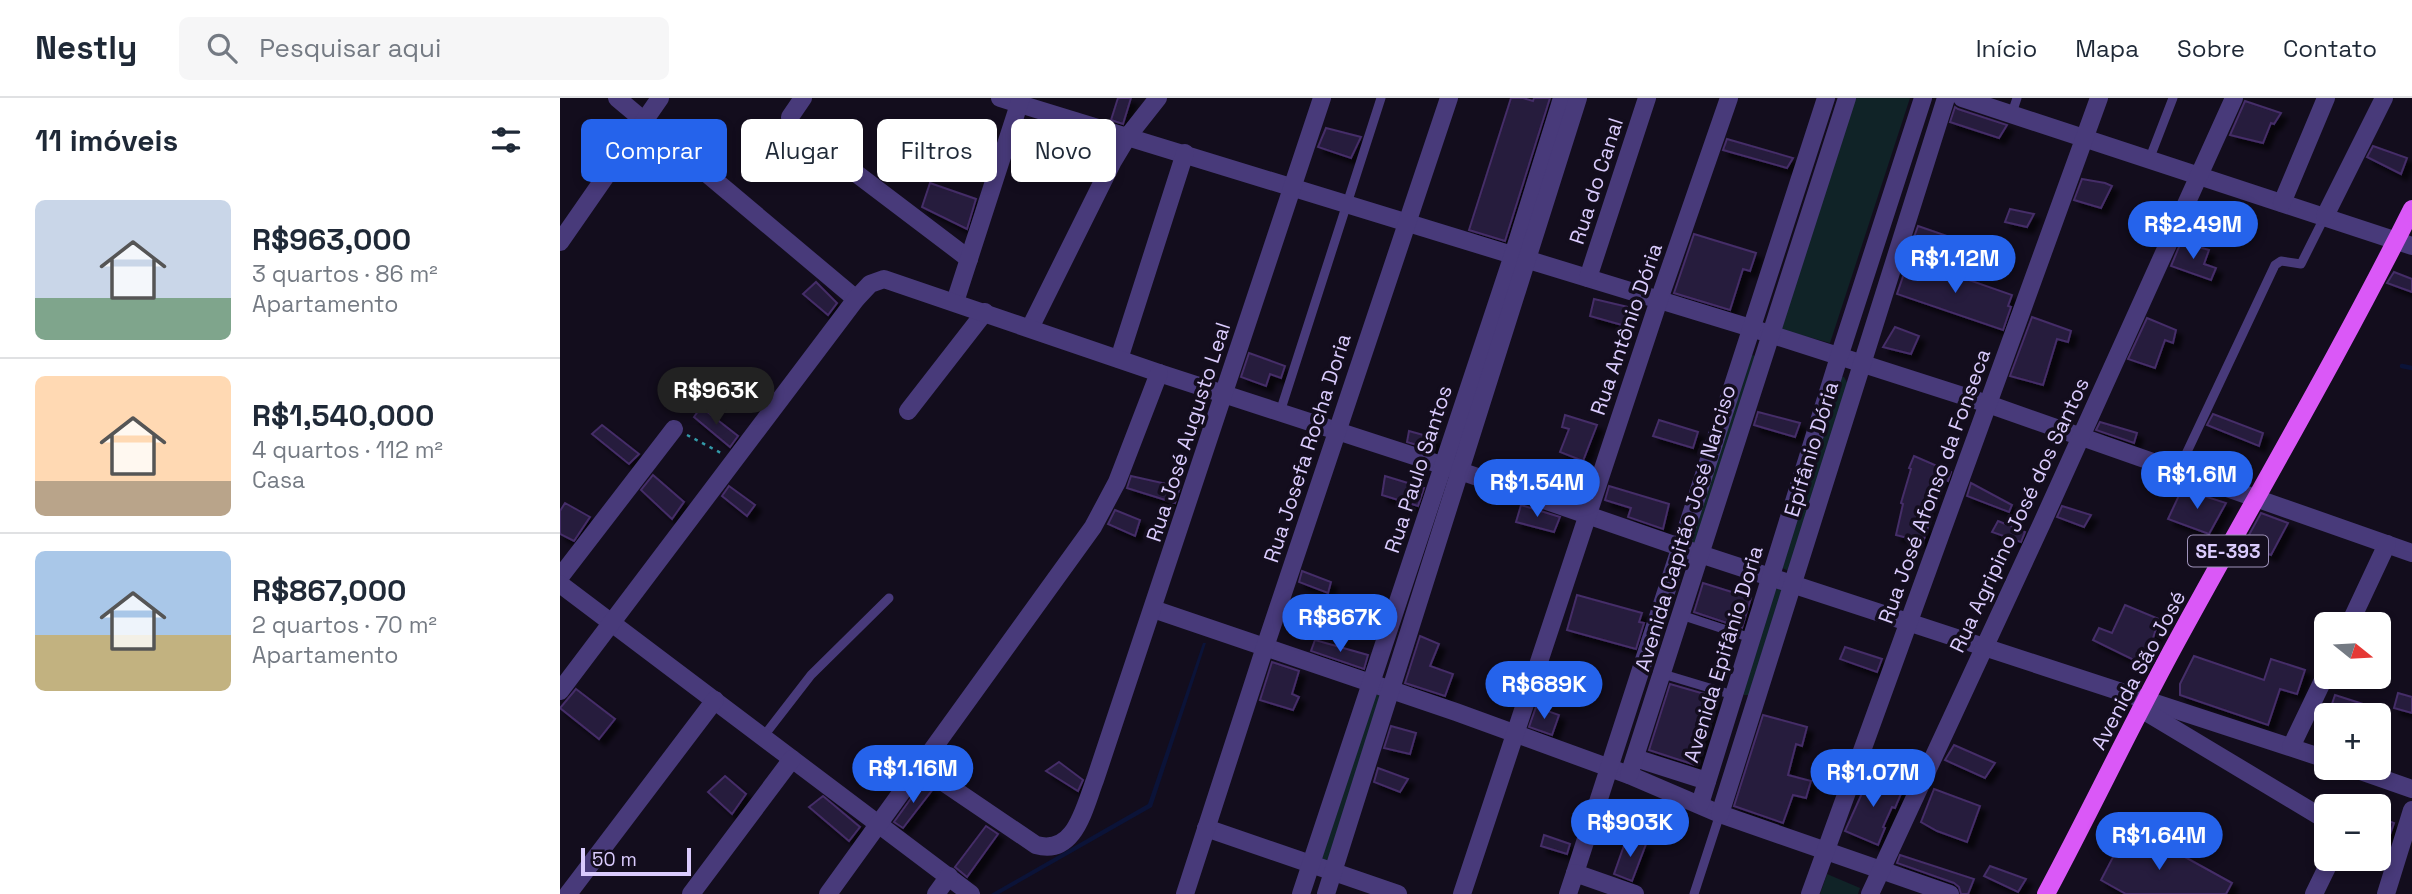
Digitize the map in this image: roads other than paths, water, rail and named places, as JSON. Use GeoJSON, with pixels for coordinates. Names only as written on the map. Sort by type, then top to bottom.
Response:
{"type":"FeatureCollection","features":[{"type":"Feature","properties":{"kind":"main road","name":"Avenida São José"},"geometry":{"type":"LineString","coordinates":[[2046,894],[2143,704],[2404,244],[2412,209]]}},
{"type":"Feature","properties":{"kind":"street"},"geometry":{"type":"LineString","coordinates":[[617,98],[641,119]]}},
{"type":"Feature","properties":{"kind":"street"},"geometry":{"type":"LineString","coordinates":[[644,119],[660,98]]}},
{"type":"Feature","properties":{"kind":"street"},"geometry":{"type":"LineString","coordinates":[[803,98],[790,117],[791,124],[969,260]]}},
{"type":"Feature","properties":{"kind":"street"},"geometry":{"type":"LineString","coordinates":[[1000,98],[1020,101],[1988,404],[2412,553]]}},
{"type":"Feature","properties":{"kind":"street"},"geometry":{"type":"LineString","coordinates":[[1030,328],[1128,136],[1158,98]]}},
{"type":"Feature","properties":{"kind":"street","name":"Rua José Augusto Leal"},"geometry":{"type":"LineString","coordinates":[[921,767],[1025,838],[1046,848],[1064,843],[1079,823],[1322,98]]}},
{"type":"Feature","properties":{"kind":"street","name":"Rua Josefa Rocha Doria"},"geometry":{"type":"LineString","coordinates":[[1185,894],[1449,98]]}},
{"type":"Feature","properties":{"kind":"street","name":"Rua Paulo Santos"},"geometry":{"type":"LineString","coordinates":[[1520,258],[1562,98]]}},
{"type":"Feature","properties":{"kind":"street","name":"Rua Paulo Santos"},"geometry":{"type":"LineString","coordinates":[[1301,894],[1371,683],[1452,468],[1520,258],[1578,98]]}},
{"type":"Feature","properties":{"kind":"street","name":"Rua do Canal"},"geometry":{"type":"LineString","coordinates":[[1588,278],[1647,98]]}},
{"type":"Feature","properties":{"kind":"street","name":"Rua Antônio Dória"},"geometry":{"type":"LineString","coordinates":[[1462,894],[1659,300],[1729,98]]}},
{"type":"Feature","properties":{"kind":"street","name":"Avenida Capitão José Narciso"},"geometry":{"type":"LineString","coordinates":[[1568,894],[1826,98]]}},
{"type":"Feature","properties":{"kind":"street","name":"Avenida Capitão José Narciso"},"geometry":{"type":"LineString","coordinates":[[1632,766],[1847,98]]}},
{"type":"Feature","properties":{"kind":"street","name":"Epifânio Dória"},"geometry":{"type":"LineString","coordinates":[[1839,357],[1923,98]]}},
{"type":"Feature","properties":{"kind":"street","name":"Epifânio Dória"},"geometry":{"type":"LineString","coordinates":[[1720,814],[1947,98]]}},
{"type":"Feature","properties":{"kind":"street"},"geometry":{"type":"LineString","coordinates":[[1962,98],[2014,106],[2085,138],[2404,244]]}},
{"type":"Feature","properties":{"kind":"street","name":"Rua José Afonso da Fonseca"},"geometry":{"type":"LineString","coordinates":[[1810,894],[2099,98]]}},
{"type":"Feature","properties":{"kind":"street","name":"Rua Agripino José dos Santos"},"geometry":{"type":"LineString","coordinates":[[1870,894],[2234,98]]}},
{"type":"Feature","properties":{"kind":"street"},"geometry":{"type":"LineString","coordinates":[[2282,203],[2326,98]]}},
{"type":"Feature","properties":{"kind":"street"},"geometry":{"type":"LineString","coordinates":[[2325,216],[2384,98]]}},
{"type":"Feature","properties":{"kind":"street"},"geometry":{"type":"LineString","coordinates":[[955,302],[1020,101]]}},
{"type":"Feature","properties":{"kind":"street"},"geometry":{"type":"LineString","coordinates":[[1818,121],[1838,127]]}},
{"type":"Feature","properties":{"kind":"street"},"geometry":{"type":"LineString","coordinates":[[1906,149],[1928,157]]}},
{"type":"Feature","properties":{"kind":"street"},"geometry":{"type":"LineString","coordinates":[[1119,359],[1185,153]]}},
{"type":"Feature","properties":{"kind":"street"},"geometry":{"type":"LineString","coordinates":[[560,242],[601,182]]}},
{"type":"Feature","properties":{"kind":"street"},"geometry":{"type":"LineString","coordinates":[[716,182],[856,299]]}},
{"type":"Feature","properties":{"kind":"street"},"geometry":{"type":"LineString","coordinates":[[560,691],[856,299],[877,280],[892,281],[1700,554],[1985,645],[2143,704],[2314,755]]}},
{"type":"Feature","properties":{"kind":"street"},"geometry":{"type":"LineString","coordinates":[[908,411],[985,312]]}},
{"type":"Feature","properties":{"kind":"street","name":"Avenida Epifânio Doria"},"geometry":{"type":"LineString","coordinates":[[1700,804],[1839,357]]}},
{"type":"Feature","properties":{"kind":"street"},"geometry":{"type":"LineString","coordinates":[[828,894],[1093,527],[1117,482],[1159,373]]}},
{"type":"Feature","properties":{"kind":"street"},"geometry":{"type":"LineString","coordinates":[[560,576],[674,429]]}},
{"type":"Feature","properties":{"kind":"street","name":"Rua Paulo Santos"},"geometry":{"type":"LineString","coordinates":[[1326,894],[1392,690],[1452,468]]}},
{"type":"Feature","properties":{"kind":"street"},"geometry":{"type":"LineString","coordinates":[[2355,612],[2387,544]]}},
{"type":"Feature","properties":{"kind":"street"},"geometry":{"type":"LineString","coordinates":[[560,584],[971,894]]}},
{"type":"Feature","properties":{"kind":"street"},"geometry":{"type":"LineString","coordinates":[[1153,608],[1608,767],[1632,766],[1707,781]]}},
{"type":"Feature","properties":{"kind":"street"},"geometry":{"type":"LineString","coordinates":[[1640,667],[1663,674]]}},
{"type":"Feature","properties":{"kind":"street"},"geometry":{"type":"LineString","coordinates":[[2291,747],[2318,690]]}},
{"type":"Feature","properties":{"kind":"street"},"geometry":{"type":"LineString","coordinates":[[1733,695],[1755,701]]}},
{"type":"Feature","properties":{"kind":"street"},"geometry":{"type":"LineString","coordinates":[[568,894],[715,701]]}},
{"type":"Feature","properties":{"kind":"street"},"geometry":{"type":"LineString","coordinates":[[2143,704],[2314,812]]}},
{"type":"Feature","properties":{"kind":"street"},"geometry":{"type":"LineString","coordinates":[[691,894],[792,759]]}},
{"type":"Feature","properties":{"kind":"street"},"geometry":{"type":"LineString","coordinates":[[1632,766],[1720,814],[1950,894]]}},
{"type":"Feature","properties":{"kind":"street"},"geometry":{"type":"LineString","coordinates":[[2386,780],[2412,789]]}},
{"type":"Feature","properties":{"kind":"street"},"geometry":{"type":"LineString","coordinates":[[2386,894],[2412,810]]}},
{"type":"Feature","properties":{"kind":"street"},"geometry":{"type":"LineString","coordinates":[[1206,828],[1398,894]]}},
{"type":"Feature","properties":{"kind":"street"},"geometry":{"type":"LineString","coordinates":[[2314,894],[2325,871]]}},
{"type":"Feature","properties":{"kind":"street"},"geometry":{"type":"LineString","coordinates":[[1575,873],[1635,894]]}},
{"type":"Feature","properties":{"kind":"street"},"geometry":{"type":"LineString","coordinates":[[936,894],[949,876]]}},
{"type":"Feature","properties":{"kind":"lane"},"geometry":{"type":"LineString","coordinates":[[1279,412],[1381,98]]}},
{"type":"Feature","properties":{"kind":"lane"},"geometry":{"type":"LineString","coordinates":[[2150,160],[2173,98]]}},
{"type":"Feature","properties":{"kind":"lane"},"geometry":{"type":"LineString","coordinates":[[2178,471],[2275,265],[2281,261],[2301,264],[2325,216]]}},
{"type":"Feature","properties":{"kind":"lane"},"geometry":{"type":"LineString","coordinates":[[763,737],[811,676],[889,598]]}},
{"type":"Feature","properties":{"kind":"lane"},"geometry":{"type":"LineString","coordinates":[[1681,615],[1751,638]]}},
{"type":"Feature","properties":{"kind":"lane"},"geometry":{"type":"LineString","coordinates":[[1663,674],[1733,695]]}},
{"type":"Feature","properties":{"kind":"lane"},"geometry":{"type":"LineString","coordinates":[[1694,894],[1720,814]]}},
{"type":"Feature","properties":{"kind":"water"},"geometry":{"type":"Polygon","coordinates":[[[1203,643],[1206,643],[1152,807],[999,894],[991,894],[1148,804],[1203,643]]]}},
{"type":"Feature","properties":{"kind":"waterway"},"geometry":{"type":"LineString","coordinates":[[2402,366],[2412,368]]}}]}
